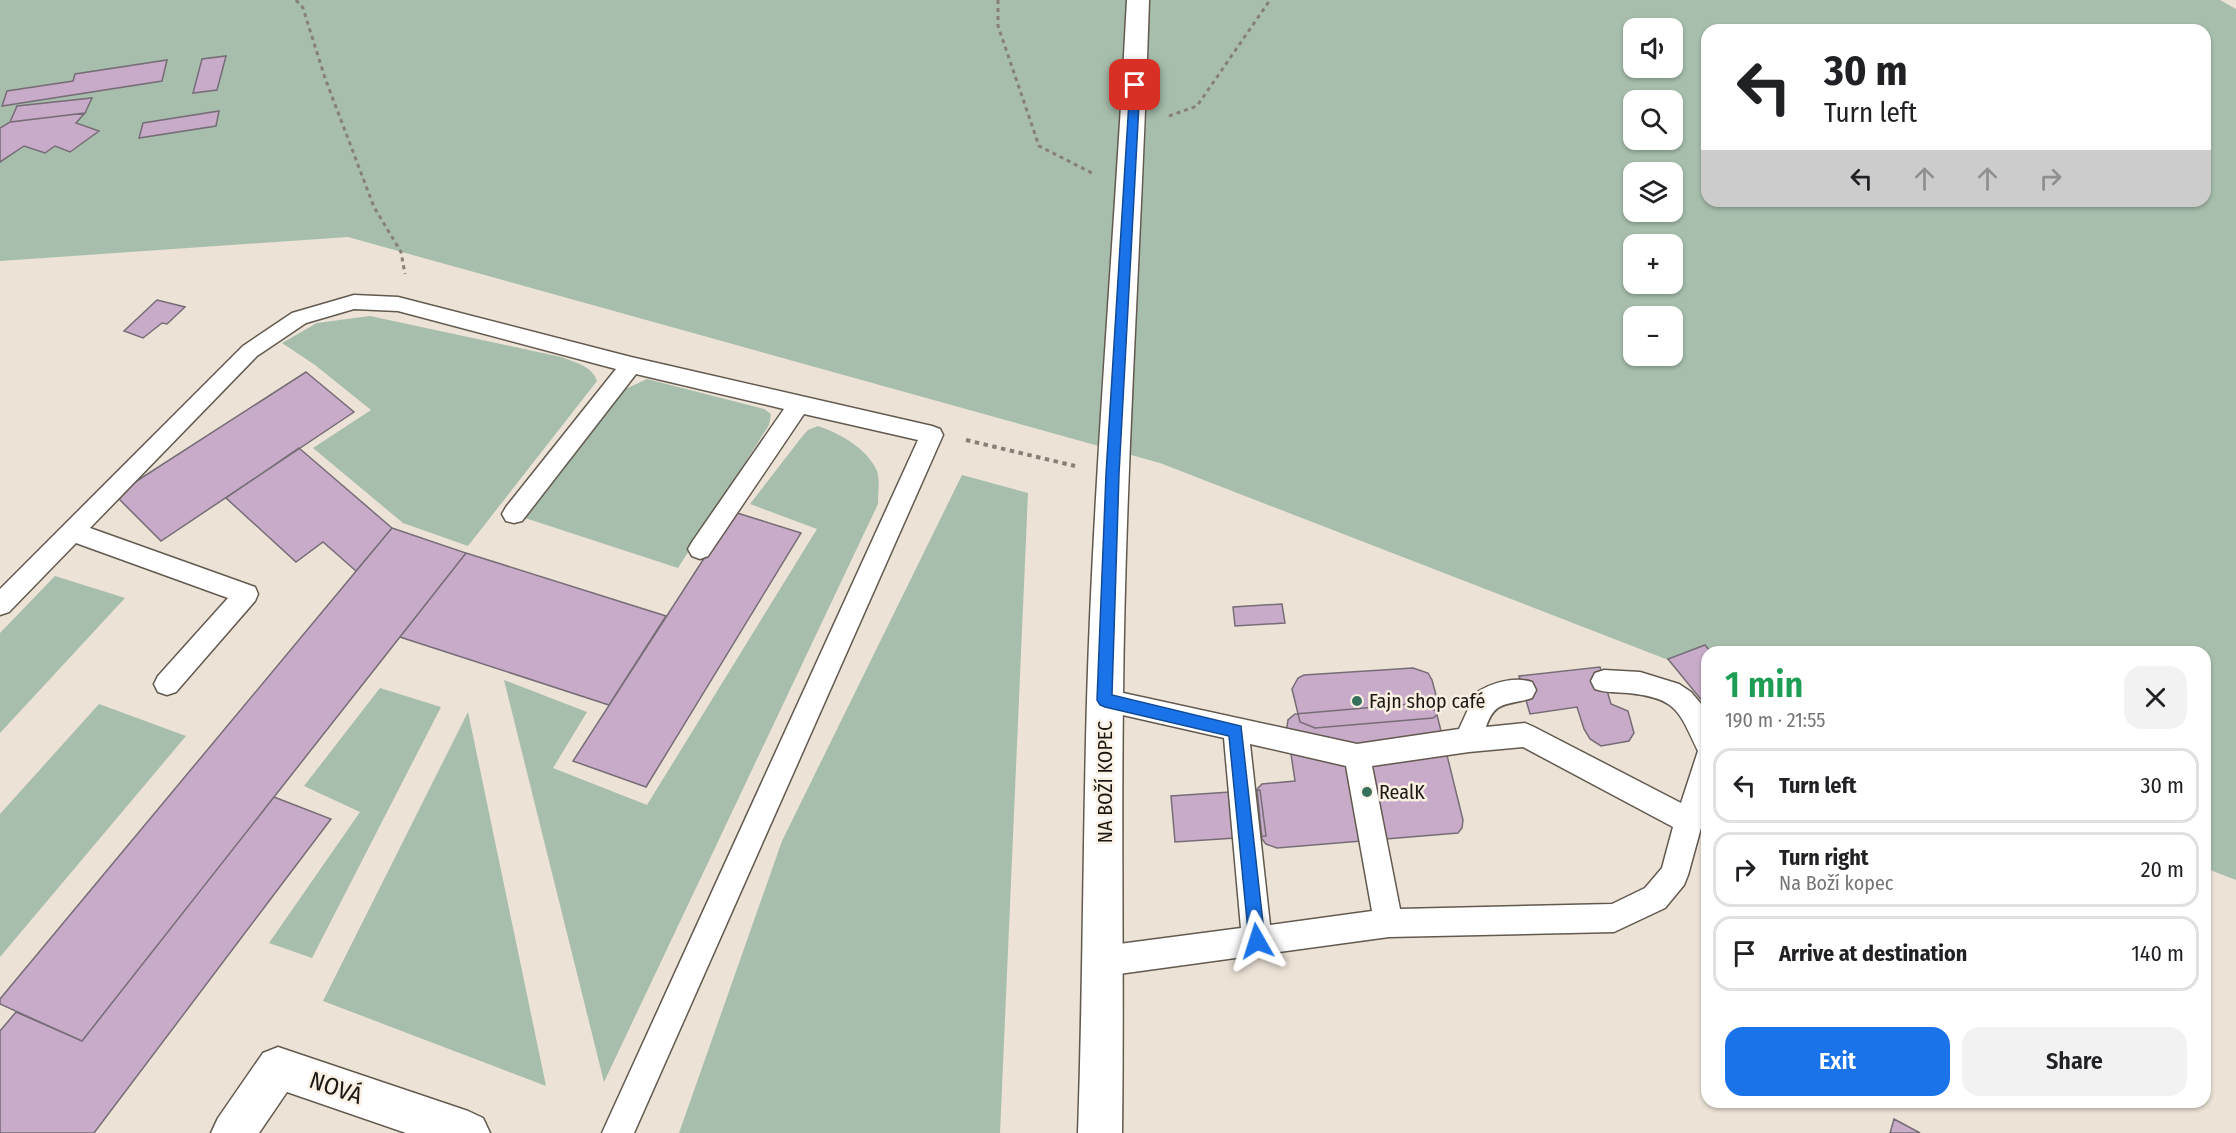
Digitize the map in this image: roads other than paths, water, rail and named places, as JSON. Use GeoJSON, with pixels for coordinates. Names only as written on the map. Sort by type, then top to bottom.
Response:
{"type":"FeatureCollection","features":[{"type":"Feature","properties":{"kind":"main road","name":"NA BOŽÍ KOPEC"},"geometry":{"type":"LineString","coordinates":[[1100,1133],[1104,962],[1105,700],[1113,474],[1138,0]]}},
{"type":"Feature","properties":{"kind":"main road","name":"NOVÁ"},"geometry":{"type":"LineString","coordinates":[[233,1133],[278,1068],[468,1133]]}},
{"type":"Feature","properties":{"kind":"lane"},"geometry":{"type":"LineString","coordinates":[[0,605],[250,351],[299,318],[354,302],[398,304],[632,365],[933,435],[618,1133]]}},
{"type":"Feature","properties":{"kind":"lane"},"geometry":{"type":"LineString","coordinates":[[514,514],[632,365]]}},
{"type":"Feature","properties":{"kind":"lane"},"geometry":{"type":"LineString","coordinates":[[700,549],[798,405]]}},
{"type":"Feature","properties":{"kind":"lane"},"geometry":{"type":"LineString","coordinates":[[73,532],[246,594],[167,684]]}},
{"type":"Feature","properties":{"kind":"lane"},"geometry":{"type":"LineString","coordinates":[[1604,681],[1634,681],[1652,685],[1692,707],[1701,723]]}},
{"type":"Feature","properties":{"kind":"lane"},"geometry":{"type":"LineString","coordinates":[[1468,740],[1481,703],[1491,696],[1523,690]]}},
{"type":"Feature","properties":{"kind":"lane"},"geometry":{"type":"LineString","coordinates":[[1105,700],[1236,731],[1357,756],[1468,740],[1525,735],[1688,821]]}},
{"type":"Feature","properties":{"kind":"lane"},"geometry":{"type":"LineString","coordinates":[[1236,731],[1257,941]]}},
{"type":"Feature","properties":{"kind":"lane"},"geometry":{"type":"LineString","coordinates":[[1357,756],[1389,923]]}},
{"type":"Feature","properties":{"kind":"lane"},"geometry":{"type":"LineString","coordinates":[[1104,962],[1389,923],[1614,918],[1655,898],[1674,875],[1688,821],[1701,786]]}},
{"type":"Feature","properties":{"kind":"place","name":"Fajn shop café"},"geometry":{"type":"Point","coordinates":[1357,701]}},
{"type":"Feature","properties":{"kind":"place","name":"RealK"},"geometry":{"type":"Point","coordinates":[1367,792]}}]}
